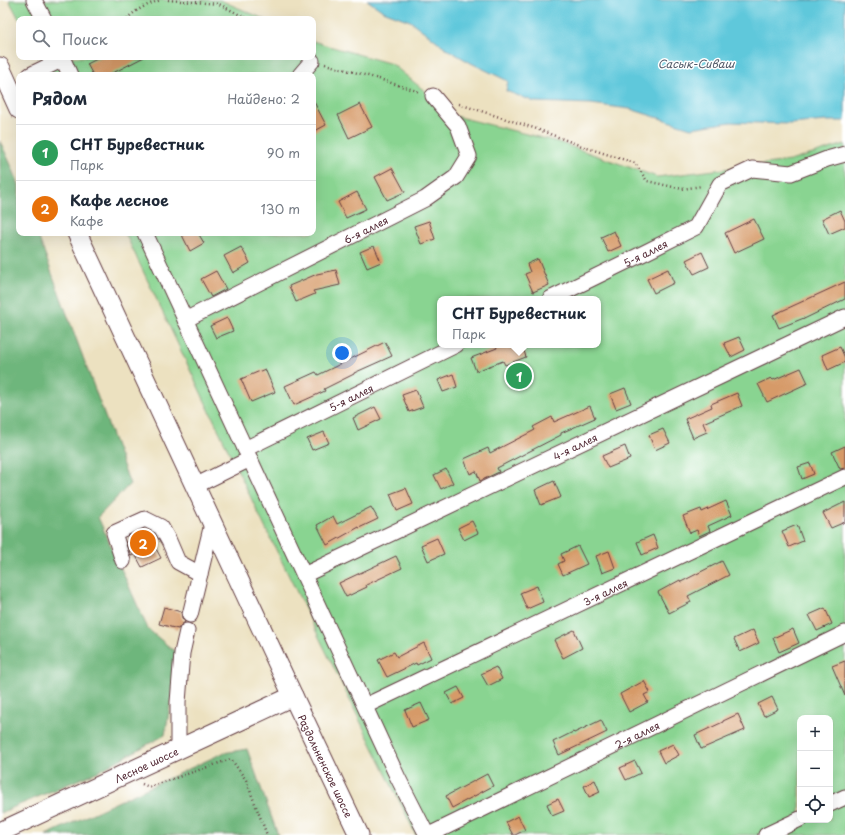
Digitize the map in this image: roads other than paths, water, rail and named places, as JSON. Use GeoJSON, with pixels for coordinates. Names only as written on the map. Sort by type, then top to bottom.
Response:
{"type":"FeatureCollection","features":[{"type":"Feature","properties":{"kind":"main road"},"geometry":{"type":"LineString","coordinates":[[0,67],[14,83],[16,94]]}},
{"type":"Feature","properties":{"kind":"main road","name":"Раздольненское шоссе"},"geometry":{"type":"LineString","coordinates":[[78,236],[359,835]]}},
{"type":"Feature","properties":{"kind":"main road","name":"Лесное шоссе"},"geometry":{"type":"LineString","coordinates":[[0,832],[293,696]]}},
{"type":"Feature","properties":{"kind":"lane"},"geometry":{"type":"LineString","coordinates":[[34,0],[42,16]]}},
{"type":"Feature","properties":{"kind":"lane"},"geometry":{"type":"LineString","coordinates":[[36,72],[58,60]]}},
{"type":"Feature","properties":{"kind":"lane"},"geometry":{"type":"LineString","coordinates":[[63,60],[69,72]]}},
{"type":"Feature","properties":{"kind":"lane"},"geometry":{"type":"LineString","coordinates":[[303,72],[312,61]]}},
{"type":"Feature","properties":{"kind":"lane","name":"6-я аллея"},"geometry":{"type":"LineString","coordinates":[[185,320],[425,199],[456,177],[470,156],[458,126],[433,96]]}},
{"type":"Feature","properties":{"kind":"lane","name":"5-я аллея"},"geometry":{"type":"LineString","coordinates":[[556,296],[696,227],[721,184],[752,169],[792,173],[827,159],[845,154]]}},
{"type":"Feature","properties":{"kind":"lane"},"geometry":{"type":"LineString","coordinates":[[146,236],[398,778],[428,835]]}},
{"type":"Feature","properties":{"kind":"lane","name":"4-я аллея"},"geometry":{"type":"LineString","coordinates":[[304,575],[845,318]]}},
{"type":"Feature","properties":{"kind":"lane","name":"5-я аллея"},"geometry":{"type":"LineString","coordinates":[[195,486],[248,454],[450,348]]}},
{"type":"Feature","properties":{"kind":"lane","name":"3-я аллея"},"geometry":{"type":"LineString","coordinates":[[365,706],[845,477]]}},
{"type":"Feature","properties":{"kind":"lane"},"geometry":{"type":"LineString","coordinates":[[123,561],[114,533],[145,519],[161,527],[178,562],[200,574]]}},
{"type":"Feature","properties":{"kind":"lane"},"geometry":{"type":"LineString","coordinates":[[190,615],[212,524]]}},
{"type":"Feature","properties":{"kind":"lane"},"geometry":{"type":"LineString","coordinates":[[178,750],[178,702],[182,653],[186,631]]}},
{"type":"Feature","properties":{"kind":"lane","name":"2-я аллея"},"geometry":{"type":"LineString","coordinates":[[428,835],[845,633]]}},
{"type":"Feature","properties":{"kind":"lane"},"geometry":{"type":"LineString","coordinates":[[833,803],[845,797]]}},
{"type":"Feature","properties":{"kind":"lane"},"geometry":{"type":"LineString","coordinates":[[766,835],[797,820]]}},
{"type":"Feature","properties":{"kind":"water","name":"Сасык-Сиваш"},"geometry":{"type":"Polygon","coordinates":[[[367,0],[845,0],[845,121],[790,124],[731,122],[691,128],[630,109],[591,104],[535,102],[506,91],[508,81],[450,51],[410,21],[383,11],[367,0]]]}},
{"type":"Feature","properties":{"kind":"place","name":"СНТ Буревестник"},"geometry":{"type":"Point","coordinates":[519,376]}},
{"type":"Feature","properties":{"kind":"place","name":"Кафе лесное"},"geometry":{"type":"Point","coordinates":[143,543]}}]}
